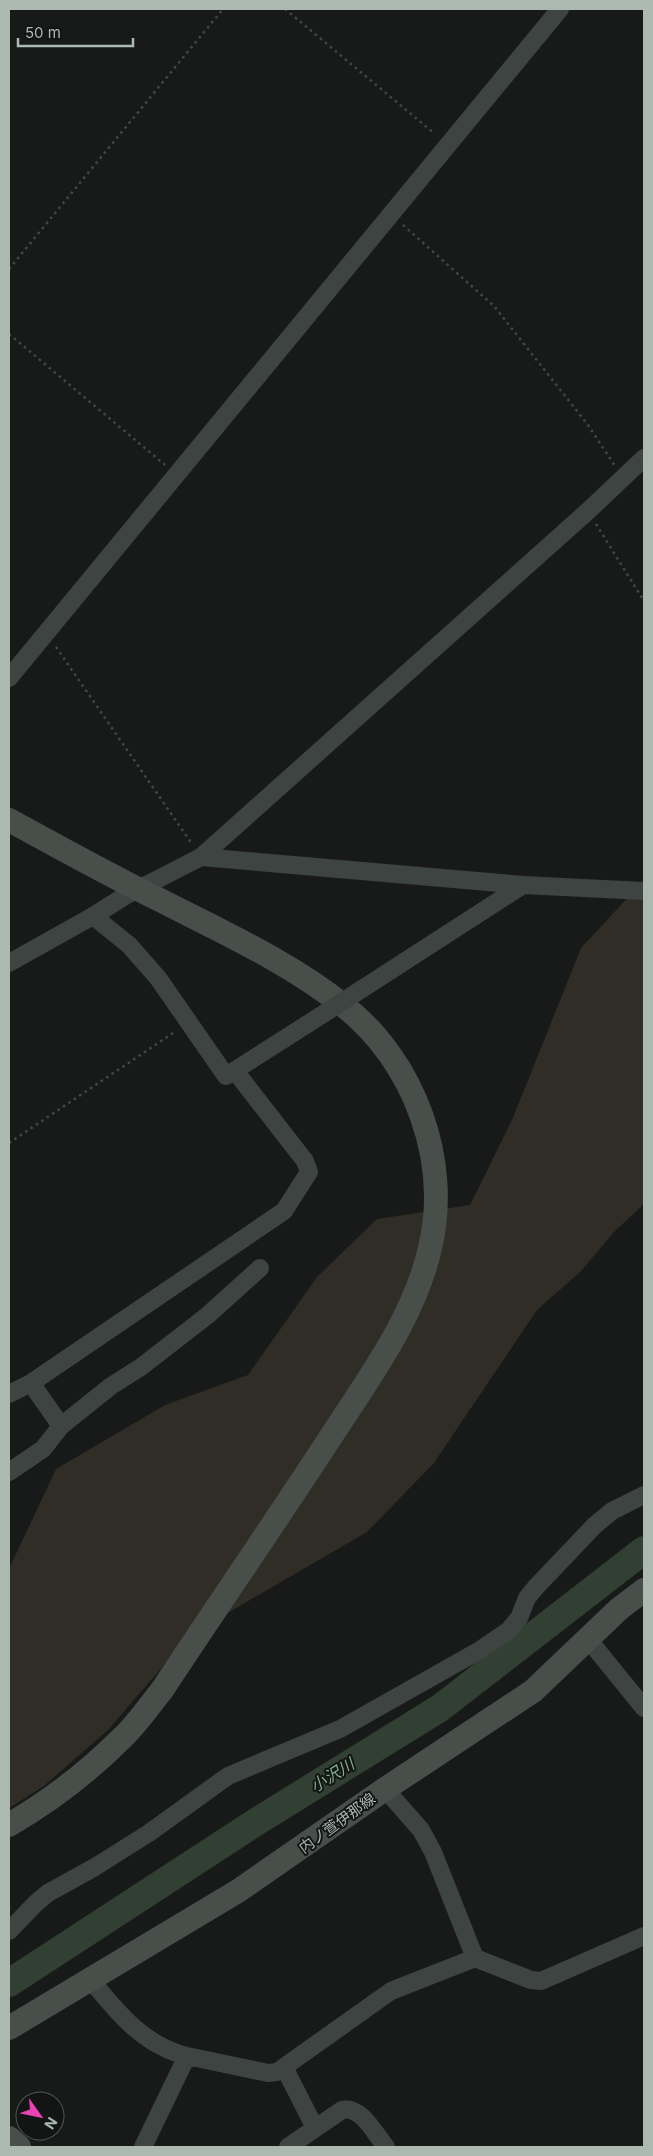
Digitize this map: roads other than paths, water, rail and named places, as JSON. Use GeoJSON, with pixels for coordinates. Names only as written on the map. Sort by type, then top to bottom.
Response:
{"type":"FeatureCollection","features":[{"type":"Feature","properties":{"kind":"street"},"geometry":{"type":"LineString","coordinates":[[9,678],[560,9]]}},
{"type":"Feature","properties":{"kind":"street"},"geometry":{"type":"LineString","coordinates":[[9,962],[138,889],[201,857],[588,511],[644,458]]}},
{"type":"Feature","properties":{"kind":"street"},"geometry":{"type":"LineString","coordinates":[[9,820],[242,942],[322,989],[345,1007],[379,1040],[404,1077],[415,1100],[434,1158],[436,1200],[431,1248],[416,1292],[381,1359],[162,1690],[123,1737],[78,1778],[45,1804],[9,1825]]}},
{"type":"Feature","properties":{"kind":"street"},"geometry":{"type":"LineString","coordinates":[[201,857],[523,885],[644,891]]}},
{"type":"Feature","properties":{"kind":"street"},"geometry":{"type":"LineString","coordinates":[[93,916],[128,945],[158,978],[226,1076],[523,885]]}},
{"type":"Feature","properties":{"kind":"street"},"geometry":{"type":"LineString","coordinates":[[9,1394],[31,1383],[284,1210],[309,1172],[305,1161],[235,1070]]}},
{"type":"Feature","properties":{"kind":"street"},"geometry":{"type":"LineString","coordinates":[[9,1472],[43,1449],[61,1426],[111,1386],[141,1367],[208,1315],[260,1268]]}},
{"type":"Feature","properties":{"kind":"street"},"geometry":{"type":"LineString","coordinates":[[31,1383],[61,1426]]}},
{"type":"Feature","properties":{"kind":"street"},"geometry":{"type":"LineString","coordinates":[[9,1931],[36,1903],[48,1894],[95,1867],[149,1832],[228,1776],[340,1729],[480,1650],[508,1631],[519,1618],[527,1598],[536,1587],[594,1526],[612,1511],[644,1495]]}},
{"type":"Feature","properties":{"kind":"street","name":"内ノ萱伊那線"},"geometry":{"type":"LineString","coordinates":[[9,2028],[238,1891],[385,1789],[533,1690],[619,1609],[644,1590]]}},
{"type":"Feature","properties":{"kind":"street"},"geometry":{"type":"LineString","coordinates":[[588,1639],[644,1708]]}},
{"type":"Feature","properties":{"kind":"street"},"geometry":{"type":"LineString","coordinates":[[385,1789],[421,1830],[433,1852],[475,1958]]}},
{"type":"Feature","properties":{"kind":"street"},"geometry":{"type":"LineString","coordinates":[[90,1979],[132,2028],[170,2052],[268,2073],[277,2072],[391,1992],[475,1958],[531,1980],[541,1980],[644,1936]]}},
{"type":"Feature","properties":{"kind":"street"},"geometry":{"type":"LineString","coordinates":[[143,2147],[187,2056]]}},
{"type":"Feature","properties":{"kind":"street"},"geometry":{"type":"LineString","coordinates":[[284,2067],[315,2128]]}},
{"type":"Feature","properties":{"kind":"street"},"geometry":{"type":"LineString","coordinates":[[288,2147],[342,2110],[349,2108],[357,2111],[386,2147]]}},
{"type":"Feature","properties":{"kind":"street"},"geometry":{"type":"LineString","coordinates":[[9,2138],[19,2147]]}},
{"type":"Feature","properties":{"kind":"waterway","name":"小沢川"},"geometry":{"type":"LineString","coordinates":[[9,1983],[256,1822],[440,1708],[644,1550]]}}]}
